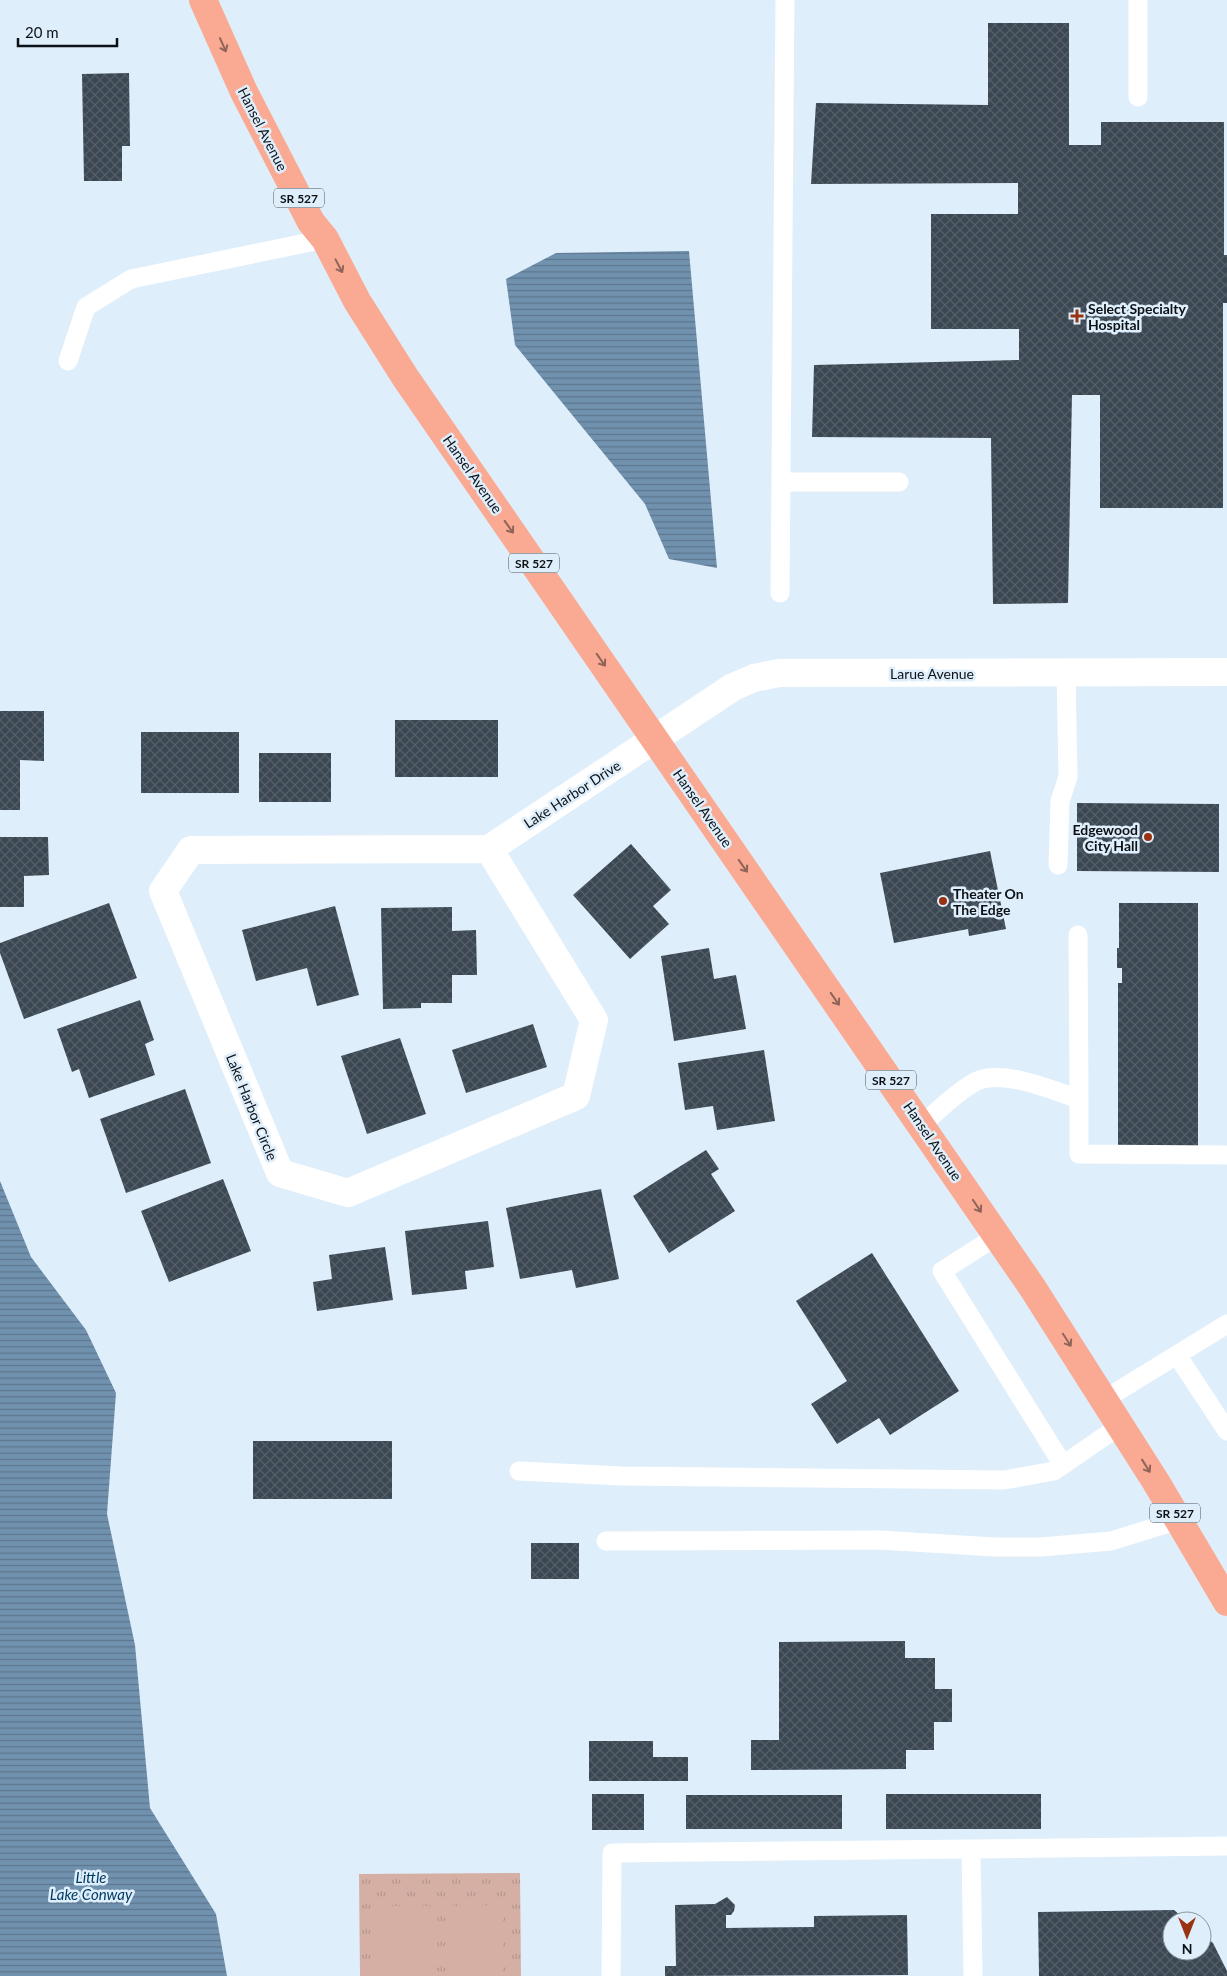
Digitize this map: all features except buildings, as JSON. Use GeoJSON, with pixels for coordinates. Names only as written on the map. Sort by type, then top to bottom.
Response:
{"type":"FeatureCollection","features":[{"type":"Feature","properties":{"kind":"main road","name":"Hansel Avenue"},"geometry":{"type":"LineString","coordinates":[[203,0],[248,100],[311,222],[324,239],[357,301],[405,377],[997,1236],[1105,1399],[1227,1602]]}},
{"type":"Feature","properties":{"kind":"street","name":"Larue Avenue"},"geometry":{"type":"LineString","coordinates":[[656,739],[733,687],[754,678],[779,673],[1227,672]]}},
{"type":"Feature","properties":{"kind":"street","name":"Lake Harbor Drive"},"geometry":{"type":"LineString","coordinates":[[489,849],[656,739]]}},
{"type":"Feature","properties":{"kind":"street","name":"Lake Harbor Circle"},"geometry":{"type":"LineString","coordinates":[[489,849],[594,1020],[576,1096],[348,1193],[280,1173],[163,891],[191,850],[489,849]]}},
{"type":"Feature","properties":{"kind":"lane"},"geometry":{"type":"LineString","coordinates":[[780,593],[785,0]]}},
{"type":"Feature","properties":{"kind":"lane"},"geometry":{"type":"LineString","coordinates":[[1138,0],[1138,97]]}},
{"type":"Feature","properties":{"kind":"lane"},"geometry":{"type":"LineString","coordinates":[[68,361],[86,307],[131,279],[324,239]]}},
{"type":"Feature","properties":{"kind":"lane"},"geometry":{"type":"LineString","coordinates":[[781,482],[899,482]]}},
{"type":"Feature","properties":{"kind":"lane"},"geometry":{"type":"LineString","coordinates":[[1058,866],[1060,801],[1068,777],[1066,672]]}},
{"type":"Feature","properties":{"kind":"lane"},"geometry":{"type":"LineString","coordinates":[[1078,935],[1079,1154],[1227,1155]]}},
{"type":"Feature","properties":{"kind":"lane"},"geometry":{"type":"LineString","coordinates":[[922,1125],[977,1081],[1000,1078],[1021,1081],[1036,1084],[1078,1099]]}},
{"type":"Feature","properties":{"kind":"lane"},"geometry":{"type":"LineString","coordinates":[[997,1236],[942,1271],[1064,1465]]}},
{"type":"Feature","properties":{"kind":"lane"},"geometry":{"type":"LineString","coordinates":[[1105,1399],[1227,1324]]}},
{"type":"Feature","properties":{"kind":"lane"},"geometry":{"type":"LineString","coordinates":[[1177,1355],[1227,1431]]}},
{"type":"Feature","properties":{"kind":"lane"},"geometry":{"type":"LineString","coordinates":[[519,1471],[622,1476],[1004,1480],[1054,1471],[1121,1425]]}},
{"type":"Feature","properties":{"kind":"lane"},"geometry":{"type":"LineString","coordinates":[[606,1541],[880,1540],[994,1547],[1041,1547],[1111,1541],[1179,1520]]}},
{"type":"Feature","properties":{"kind":"lane"},"geometry":{"type":"LineString","coordinates":[[611,1976],[612,1853],[1227,1846]]}},
{"type":"Feature","properties":{"kind":"lane"},"geometry":{"type":"LineString","coordinates":[[971,1850],[973,1976]]}},
{"type":"Feature","properties":{"kind":"green space"},"geometry":{"type":"Polygon","coordinates":[[[520,1873],[521,1976],[360,1976],[359,1874],[520,1873]]]}},
{"type":"Feature","properties":{"kind":"green space"},"geometry":{"type":"Polygon","coordinates":[[[502,1905],[502,1976],[448,1976],[447,1906],[502,1905]]]}},
{"type":"Feature","properties":{"kind":"green space"},"geometry":{"type":"Polygon","coordinates":[[[376,1906],[430,1906],[431,1976],[376,1976],[376,1906]]]}},
{"type":"Feature","properties":{"kind":"water"},"geometry":{"type":"Polygon","coordinates":[[[689,251],[717,568],[669,559],[645,504],[515,345],[506,279],[556,253],[689,251]]]}},
{"type":"Feature","properties":{"kind":"water","name":"Little Lake Conway"},"geometry":{"type":"Polygon","coordinates":[[[0,1181],[31,1257],[86,1330],[116,1393],[107,1514],[135,1645],[150,1808],[216,1914],[227,1976],[0,1976],[0,1181]]]}},
{"type":"Feature","properties":{"kind":"place","name":"Select Specialty Hospital"},"geometry":{"type":"Point","coordinates":[1077,316]}},
{"type":"Feature","properties":{"kind":"place","name":"Edgewood City Hall"},"geometry":{"type":"Point","coordinates":[1148,837]}},
{"type":"Feature","properties":{"kind":"place","name":"Theater On The Edge"},"geometry":{"type":"Point","coordinates":[943,901]}}]}
